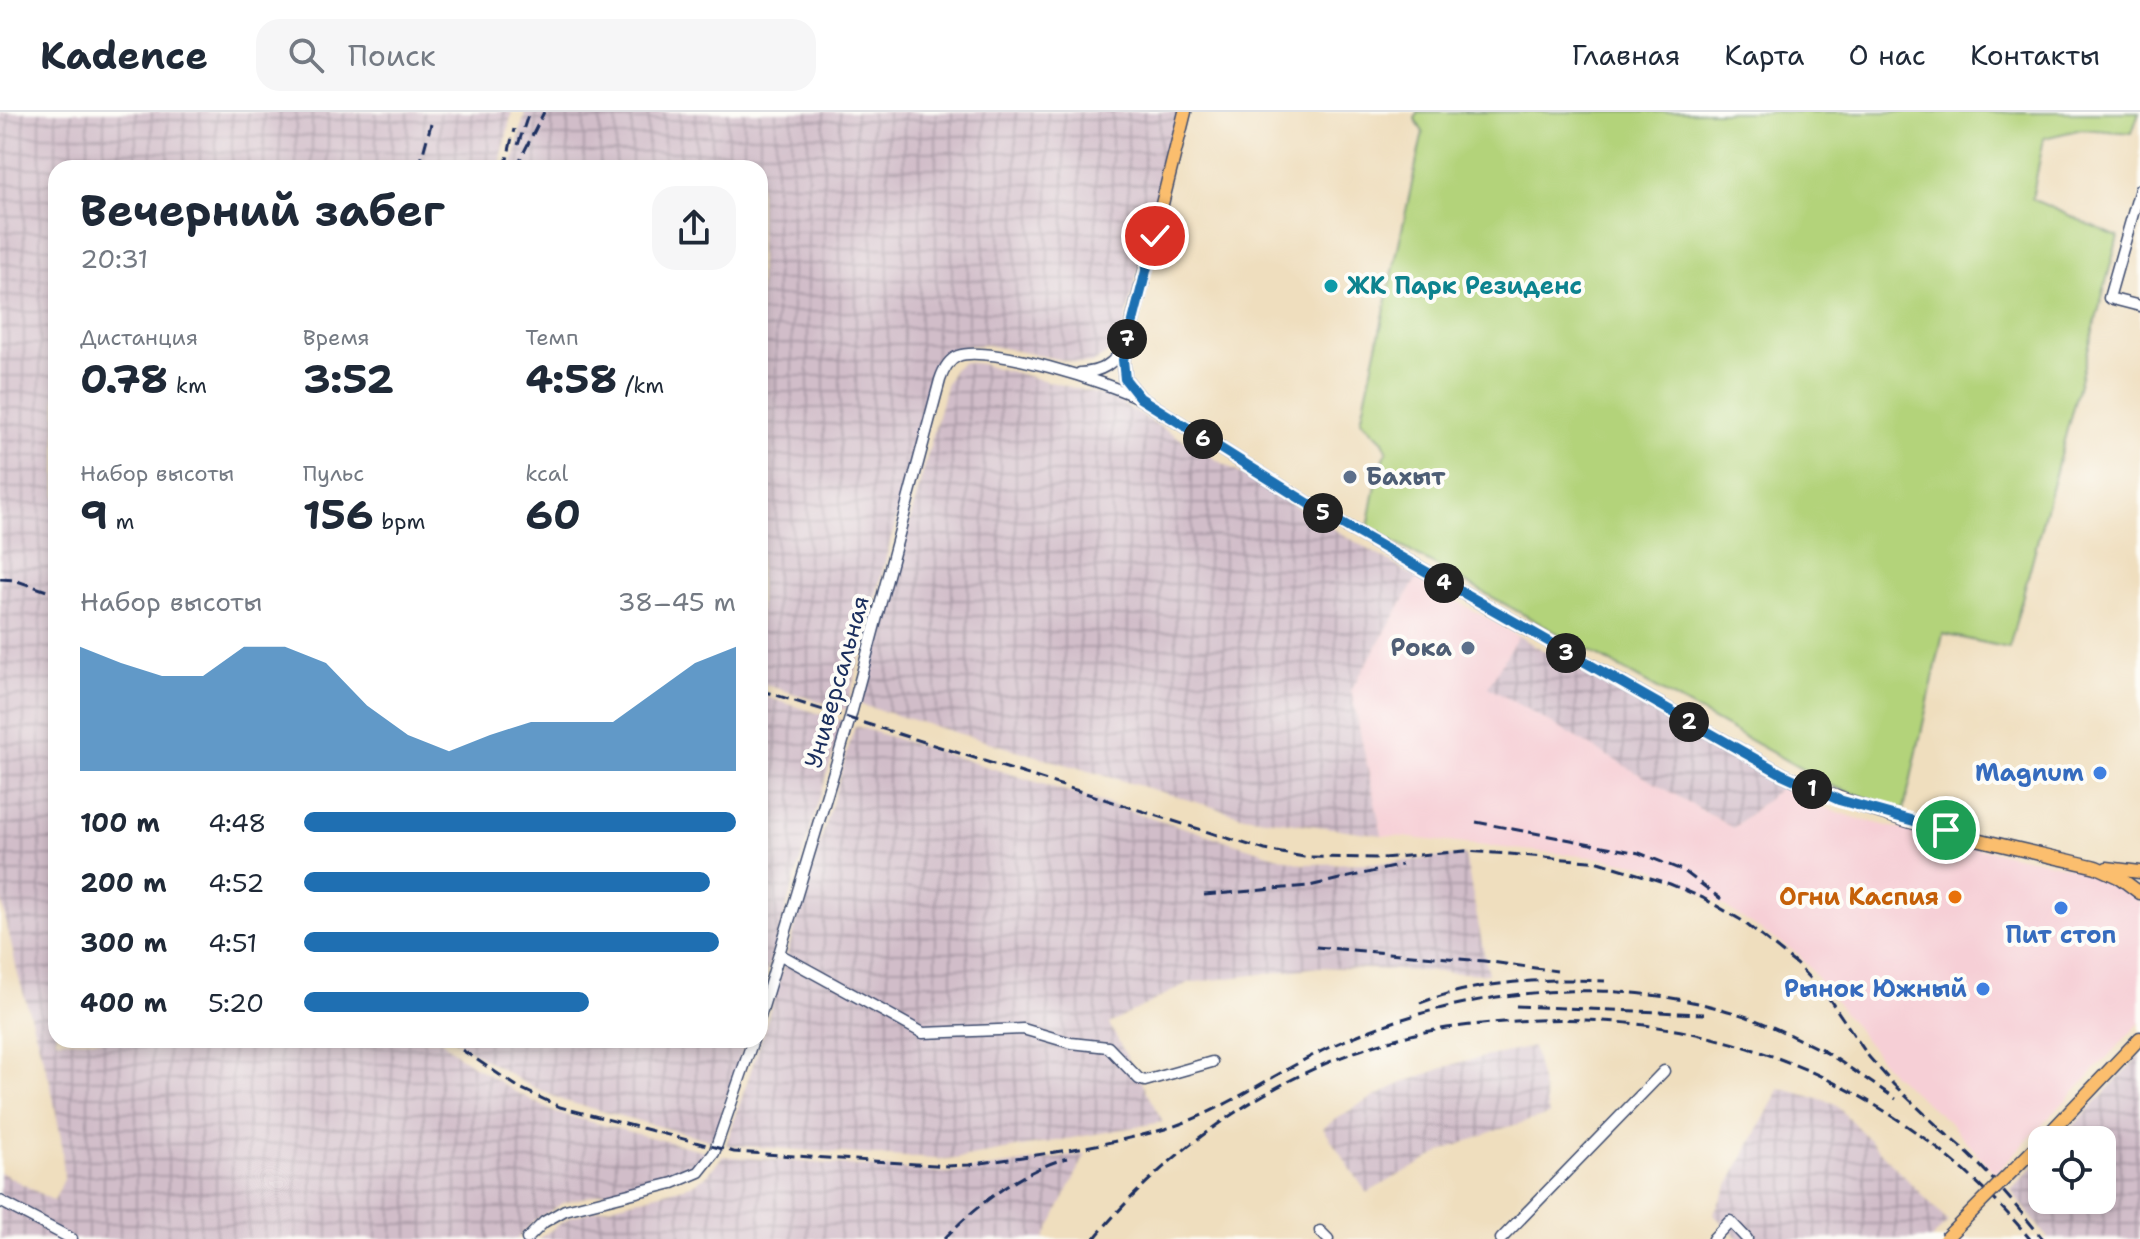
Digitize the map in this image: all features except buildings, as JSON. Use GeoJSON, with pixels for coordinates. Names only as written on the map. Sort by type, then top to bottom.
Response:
{"type":"FeatureCollection","features":[{"type":"Feature","properties":{"kind":"main road"},"geometry":{"type":"LineString","coordinates":[[1185,112],[1122,367],[1125,379],[1135,394],[1330,517],[1782,774],[1839,800],[1919,824],[2096,867],[2134,872]]}},
{"type":"Feature","properties":{"kind":"main road"},"geometry":{"type":"LineString","coordinates":[[2096,867],[2120,878],[2140,893]]}},
{"type":"Feature","properties":{"kind":"main road"},"geometry":{"type":"LineString","coordinates":[[2056,1126],[2140,1038]]}},
{"type":"Feature","properties":{"kind":"main road"},"geometry":{"type":"LineString","coordinates":[[1945,1239],[2028,1155]]}},
{"type":"Feature","properties":{"kind":"street"},"geometry":{"type":"LineString","coordinates":[[2140,189],[2109,298],[2140,306]]}},
{"type":"Feature","properties":{"kind":"street"},"geometry":{"type":"LineString","coordinates":[[1066,372],[1103,369],[1126,345]]}},
{"type":"Feature","properties":{"kind":"street","name":"Универсальная"},"geometry":{"type":"LineString","coordinates":[[768,990],[850,718],[940,380],[953,359],[971,354],[985,354],[1066,372]]}},
{"type":"Feature","properties":{"kind":"street"},"geometry":{"type":"LineString","coordinates":[[1066,372],[1118,388],[1152,406]]}},
{"type":"Feature","properties":{"kind":"street"},"geometry":{"type":"LineString","coordinates":[[779,954],[923,1033],[1023,1029],[1071,1043],[1108,1047],[1139,1079],[1145,1081],[1212,1062]]}},
{"type":"Feature","properties":{"kind":"street"},"geometry":{"type":"LineString","coordinates":[[527,1239],[544,1222],[565,1210],[673,1183],[699,1172],[714,1153],[750,1048]]}},
{"type":"Feature","properties":{"kind":"street"},"geometry":{"type":"LineString","coordinates":[[1501,1239],[1664,1071]]}},
{"type":"Feature","properties":{"kind":"street"},"geometry":{"type":"LineString","coordinates":[[0,1201],[72,1239]]}},
{"type":"Feature","properties":{"kind":"street"},"geometry":{"type":"LineString","coordinates":[[1713,1239],[1730,1221],[1747,1239]]}},
{"type":"Feature","properties":{"kind":"shaded area"},"geometry":{"type":"Polygon","coordinates":[[[0,112],[512,112],[501,160],[48,160],[48,1048],[450,1048],[514,1091],[556,1113],[709,1152],[694,1166],[673,1175],[563,1203],[534,1221],[517,1239],[0,1239],[0,1172],[54,1201],[64,1179],[61,1138],[50,1082],[18,975],[0,894],[0,112]]]}},
{"type":"Feature","properties":{"kind":"shaded area"},"geometry":{"type":"Polygon","coordinates":[[[525,112],[1178,112],[1119,347],[1093,363],[1082,364],[987,345],[966,346],[942,361],[929,395],[846,710],[768,686],[768,160],[514,160],[525,112]]]}},
{"type":"Feature","properties":{"kind":"shaded area"},"geometry":{"type":"Polygon","coordinates":[[[963,362],[1112,398],[1417,578],[1351,690],[1382,835],[1244,816],[861,705],[947,382],[953,370],[963,362]]]}},
{"type":"Feature","properties":{"kind":"shaded area","name":"Рынок Южный"},"geometry":{"type":"Polygon","coordinates":[[[1417,578],[1518,636],[1489,687],[1733,828],[1782,786],[1817,805],[1856,818],[1967,846],[2091,871],[2125,888],[2140,903],[2140,1023],[2041,1126],[2028,1126],[2028,1140],[1995,1174],[1951,1124],[1892,1074],[1798,954],[1682,880],[1646,866],[1600,858],[1382,835],[1351,690],[1417,578]]]}},
{"type":"Feature","properties":{"kind":"shaded area"},"geometry":{"type":"Polygon","coordinates":[[[1518,636],[1782,786],[1733,828],[1488,687],[1518,636]]]}},
{"type":"Feature","properties":{"kind":"shaded area"},"geometry":{"type":"Polygon","coordinates":[[[768,698],[843,721],[768,969],[768,698]]]}},
{"type":"Feature","properties":{"kind":"shaded area"},"geometry":{"type":"Polygon","coordinates":[[[855,726],[1302,864],[1382,863],[1465,855],[1488,974],[1319,967],[1188,983],[1109,1024],[1163,1122],[949,1160],[726,1145],[758,1048],[768,1048],[768,1018],[855,726]]]}},
{"type":"Feature","properties":{"kind":"shaded area"},"geometry":{"type":"Polygon","coordinates":[[[1533,1047],[1549,1115],[1491,1132],[1443,1151],[1367,1193],[1323,1128],[1355,1107],[1402,1083],[1460,1062],[1533,1047]]]}},
{"type":"Feature","properties":{"kind":"shaded area"},"geometry":{"type":"Polygon","coordinates":[[[467,1048],[743,1048],[713,1141],[564,1101],[522,1082],[467,1048]]]}},
{"type":"Feature","properties":{"kind":"shaded area"},"geometry":{"type":"Polygon","coordinates":[[[2140,1055],[2140,1239],[2048,1239],[2029,1214],[2116,1214],[2116,1126],[2073,1126],[2140,1055]]]}},
{"type":"Feature","properties":{"kind":"shaded area"},"geometry":{"type":"Polygon","coordinates":[[[1780,1088],[1834,1103],[1948,1222],[1931,1239],[1739,1239],[1713,1214],[1780,1088]]]}},
{"type":"Feature","properties":{"kind":"shaded area"},"geometry":{"type":"Polygon","coordinates":[[[1086,1154],[1044,1239],[538,1239],[570,1217],[691,1185],[705,1177],[723,1156],[950,1173],[1086,1154]]]}},
{"type":"Feature","properties":{"kind":"shaded area"},"geometry":{"type":"Polygon","coordinates":[[[2028,1172],[2028,1213],[2011,1190],[2028,1172]]]}},
{"type":"Feature","properties":{"kind":"green space"},"geometry":{"type":"Polygon","coordinates":[[[1417,112],[2139,112],[2132,133],[2082,129],[2044,138],[2032,199],[2118,237],[2009,648],[1943,634],[1904,810],[1834,787],[1368,528],[1377,479],[1387,450],[1383,441],[1361,420],[1423,132],[1415,119],[1417,112]]]}},
{"type":"Feature","properties":{"kind":"railway"},"geometry":{"type":"LineString","coordinates":[[518,145],[529,112]]}},
{"type":"Feature","properties":{"kind":"railway"},"geometry":{"type":"LineString","coordinates":[[520,160],[544,112]]}},
{"type":"Feature","properties":{"kind":"railway"},"geometry":{"type":"LineString","coordinates":[[421,160],[431,124]]}},
{"type":"Feature","properties":{"kind":"railway"},"geometry":{"type":"LineString","coordinates":[[507,160],[514,129]]}},
{"type":"Feature","properties":{"kind":"railway"},"geometry":{"type":"LineString","coordinates":[[0,579],[14,580],[48,591]]}},
{"type":"Feature","properties":{"kind":"railway"},"geometry":{"type":"LineString","coordinates":[[768,693],[1265,850],[1304,857],[1382,858],[1465,851],[1510,854],[1599,862],[1670,884],[1703,898],[1741,920],[1796,964],[1830,1000],[1869,1057],[1947,1135]]}},
{"type":"Feature","properties":{"kind":"railway"},"geometry":{"type":"LineString","coordinates":[[1476,822],[1639,853],[1684,871],[1721,899]]}},
{"type":"Feature","properties":{"kind":"railway"},"geometry":{"type":"LineString","coordinates":[[1204,895],[1309,886],[1402,865]]}},
{"type":"Feature","properties":{"kind":"railway"},"geometry":{"type":"LineString","coordinates":[[1316,947],[1484,961],[1557,971]]}},
{"type":"Feature","properties":{"kind":"railway"},"geometry":{"type":"LineString","coordinates":[[1420,1003],[1465,990],[1511,983],[1605,981]]}},
{"type":"Feature","properties":{"kind":"railway"},"geometry":{"type":"LineString","coordinates":[[459,1048],[518,1087],[560,1107],[734,1152],[948,1166],[1068,1150],[1165,1129],[1207,1113],[1308,1058],[1376,1028],[1425,1012],[1528,993],[1633,993],[1685,1000],[1747,1017],[1829,1054]]}},
{"type":"Feature","properties":{"kind":"railway"},"geometry":{"type":"LineString","coordinates":[[1516,1006],[1704,1014]]}},
{"type":"Feature","properties":{"kind":"railway"},"geometry":{"type":"LineString","coordinates":[[1094,1239],[1125,1204],[1194,1142],[1273,1089],[1315,1068],[1358,1051],[1431,1031],[1516,1021],[1591,1020],[1663,1028],[1733,1043],[1800,1067],[1864,1098],[1924,1138],[1979,1185],[2030,1239]]}},
{"type":"Feature","properties":{"kind":"railway"},"geometry":{"type":"LineString","coordinates":[[1820,1048],[1896,1099]]}},
{"type":"Feature","properties":{"kind":"railway"},"geometry":{"type":"LineString","coordinates":[[1939,1129],[1981,1167],[2043,1239]]}},
{"type":"Feature","properties":{"kind":"railway"},"geometry":{"type":"LineString","coordinates":[[944,1239],[970,1214],[1016,1180],[1067,1158]]}},
{"type":"Feature","properties":{"kind":"place","name":"ЖК Парк Резиденс"},"geometry":{"type":"Point","coordinates":[1331,286]}},
{"type":"Feature","properties":{"kind":"place","name":"Бахыт"},"geometry":{"type":"Point","coordinates":[1350,477]}},
{"type":"Feature","properties":{"kind":"place","name":"Рока"},"geometry":{"type":"Point","coordinates":[1468,648]}},
{"type":"Feature","properties":{"kind":"place","name":"Magnum"},"geometry":{"type":"Point","coordinates":[2100,773]}},
{"type":"Feature","properties":{"kind":"place","name":"Огни Каспия"},"geometry":{"type":"Point","coordinates":[1955,897]}},
{"type":"Feature","properties":{"kind":"place","name":"Пит стоп"},"geometry":{"type":"Point","coordinates":[2061,908]}},
{"type":"Feature","properties":{"kind":"place","name":"Рынок Южный"},"geometry":{"type":"Point","coordinates":[1983,989]}},
{"type":"Feature","properties":{"kind":"route"},"geometry":{"type":"LineString","coordinates":[[1155,236],[1122,367],[1125,379],[1140,398],[1330,517],[1782,774],[1839,800],[1946,830]]}}]}
